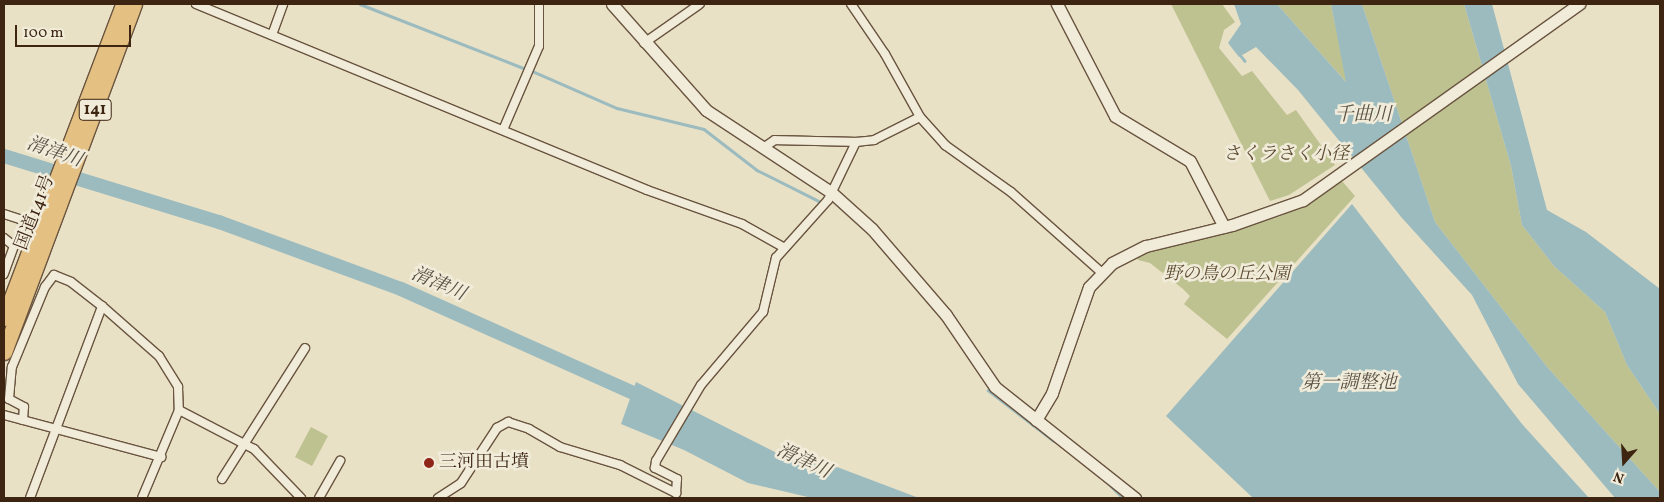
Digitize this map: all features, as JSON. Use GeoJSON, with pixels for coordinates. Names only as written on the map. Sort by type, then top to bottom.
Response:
{"type":"FeatureCollection","features":[{"type":"Feature","properties":{"kind":"highway","name":"国道141号"},"geometry":{"type":"LineString","coordinates":[[4,352],[46,218],[123,4]]}},
{"type":"Feature","properties":{"kind":"highway","name":"国道141号"},"geometry":{"type":"LineString","coordinates":[[4,318],[134,4]]}},
{"type":"Feature","properties":{"kind":"street"},"geometry":{"type":"LineString","coordinates":[[196,4],[502,130],[742,224],[785,248]]}},
{"type":"Feature","properties":{"kind":"street"},"geometry":{"type":"LineString","coordinates":[[272,34],[284,4]]}},
{"type":"Feature","properties":{"kind":"street"},"geometry":{"type":"LineString","coordinates":[[502,130],[539,46],[539,4]]}},
{"type":"Feature","properties":{"kind":"street"},"geometry":{"type":"LineString","coordinates":[[612,4],[644,43],[706,110],[831,192],[907,268],[946,315],[995,387],[1135,498]]}},
{"type":"Feature","properties":{"kind":"street"},"geometry":{"type":"LineString","coordinates":[[644,43],[700,4]]}},
{"type":"Feature","properties":{"kind":"street"},"geometry":{"type":"LineString","coordinates":[[851,4],[885,54],[920,117],[959,158],[1012,192],[1101,272]]}},
{"type":"Feature","properties":{"kind":"street"},"geometry":{"type":"LineString","coordinates":[[1057,4],[1115,116],[1190,161],[1224,227]]}},
{"type":"Feature","properties":{"kind":"street"},"geometry":{"type":"LineString","coordinates":[[1036,420],[1052,393],[1082,304],[1101,272],[1134,250],[1224,227],[1289,207],[1348,170],[1545,31],[1580,4]]}},
{"type":"Feature","properties":{"kind":"street"},"geometry":{"type":"LineString","coordinates":[[763,148],[775,140],[856,142],[874,140],[920,117]]}},
{"type":"Feature","properties":{"kind":"street"},"geometry":{"type":"LineString","coordinates":[[438,498],[461,483],[497,428],[508,422],[529,429],[560,447],[620,465],[676,493],[677,479],[655,468],[656,462],[694,399],[763,312],[773,264],[785,248],[810,224],[831,192],[856,142]]}},
{"type":"Feature","properties":{"kind":"street"},"geometry":{"type":"LineString","coordinates":[[4,214],[46,218]]}},
{"type":"Feature","properties":{"kind":"street"},"geometry":{"type":"LineString","coordinates":[[4,238],[14,246],[4,274]]}},
{"type":"Feature","properties":{"kind":"street"},"geometry":{"type":"LineString","coordinates":[[23,420],[24,407],[10,398],[11,373],[50,278],[54,275],[71,282],[102,306],[166,362],[178,387],[179,410],[161,457],[142,498]]}},
{"type":"Feature","properties":{"kind":"street"},"geometry":{"type":"LineString","coordinates":[[30,498],[102,306]]}},
{"type":"Feature","properties":{"kind":"street"},"geometry":{"type":"LineString","coordinates":[[222,479],[243,442],[305,348]]}},
{"type":"Feature","properties":{"kind":"street"},"geometry":{"type":"LineString","coordinates":[[179,410],[243,442],[301,498]]}},
{"type":"Feature","properties":{"kind":"street"},"geometry":{"type":"LineString","coordinates":[[4,415],[161,457]]}},
{"type":"Feature","properties":{"kind":"street"},"geometry":{"type":"LineString","coordinates":[[319,498],[340,461]]}},
{"type":"Feature","properties":{"kind":"green space","name":"さくラさく小径"},"geometry":{"type":"Polygon","coordinates":[[[1171,4],[1222,4],[1235,22],[1224,30],[1219,48],[1242,76],[1252,71],[1287,115],[1296,110],[1335,165],[1289,195],[1270,201],[1171,4]]]}},
{"type":"Feature","properties":{"kind":"green space"},"geometry":{"type":"Polygon","coordinates":[[[1277,4],[1331,4],[1347,83],[1277,4]]]}},
{"type":"Feature","properties":{"kind":"green space"},"geometry":{"type":"Polygon","coordinates":[[[1362,4],[1464,4],[1511,166],[1522,225],[1554,266],[1605,312],[1627,365],[1660,414],[1660,492],[1548,368],[1435,222],[1362,4]]]}},
{"type":"Feature","properties":{"kind":"green space","name":"野の鳥の丘公園"},"geometry":{"type":"Polygon","coordinates":[[[1342,181],[1355,196],[1227,339],[1184,304],[1190,296],[1183,289],[1150,263],[1138,260],[1137,255],[1158,247],[1281,216],[1342,181]]]}},
{"type":"Feature","properties":{"kind":"green space"},"geometry":{"type":"Polygon","coordinates":[[[311,427],[328,436],[312,466],[295,457],[311,427]]]}},
{"type":"Feature","properties":{"kind":"water","name":"千曲川"},"geometry":{"type":"Polygon","coordinates":[[[1234,4],[1277,4],[1346,82],[1331,4],[1362,4],[1435,222],[1548,368],[1660,492],[1660,498],[1615,498],[1518,384],[1472,295],[1402,218],[1298,90],[1256,47],[1239,57],[1228,43],[1241,24],[1234,4]]]}},
{"type":"Feature","properties":{"kind":"water"},"geometry":{"type":"Polygon","coordinates":[[[1464,4],[1492,4],[1547,210],[1586,232],[1660,289],[1660,414],[1627,365],[1605,312],[1554,266],[1522,225],[1511,166],[1464,4]]]}},
{"type":"Feature","properties":{"kind":"water","name":"第一調整池"},"geometry":{"type":"Polygon","coordinates":[[[1352,204],[1522,424],[1589,498],[1253,498],[1166,416],[1352,204]]]}},
{"type":"Feature","properties":{"kind":"water"},"geometry":{"type":"Polygon","coordinates":[[[636,382],[787,458],[837,467],[919,498],[812,498],[748,483],[684,450],[621,424],[636,382]]]}},
{"type":"Feature","properties":{"kind":"waterway"},"geometry":{"type":"LineString","coordinates":[[360,4],[523,68]]}},
{"type":"Feature","properties":{"kind":"waterway"},"geometry":{"type":"LineString","coordinates":[[1241,56],[1245,61]]}},
{"type":"Feature","properties":{"kind":"waterway"},"geometry":{"type":"LineString","coordinates":[[532,71],[617,108],[704,129],[757,170],[819,201]]}},
{"type":"Feature","properties":{"kind":"waterway","name":"滑津川"},"geometry":{"type":"LineString","coordinates":[[4,156],[219,222],[401,289],[647,399]]}},
{"type":"Feature","properties":{"kind":"waterway"},"geometry":{"type":"LineString","coordinates":[[988,390],[1054,441]]}},
{"type":"Feature","properties":{"kind":"waterway"},"geometry":{"type":"LineString","coordinates":[[1111,486],[1123,498]]}},
{"type":"Feature","properties":{"kind":"place","name":"三河田古墳"},"geometry":{"type":"Point","coordinates":[429,463]}}]}
